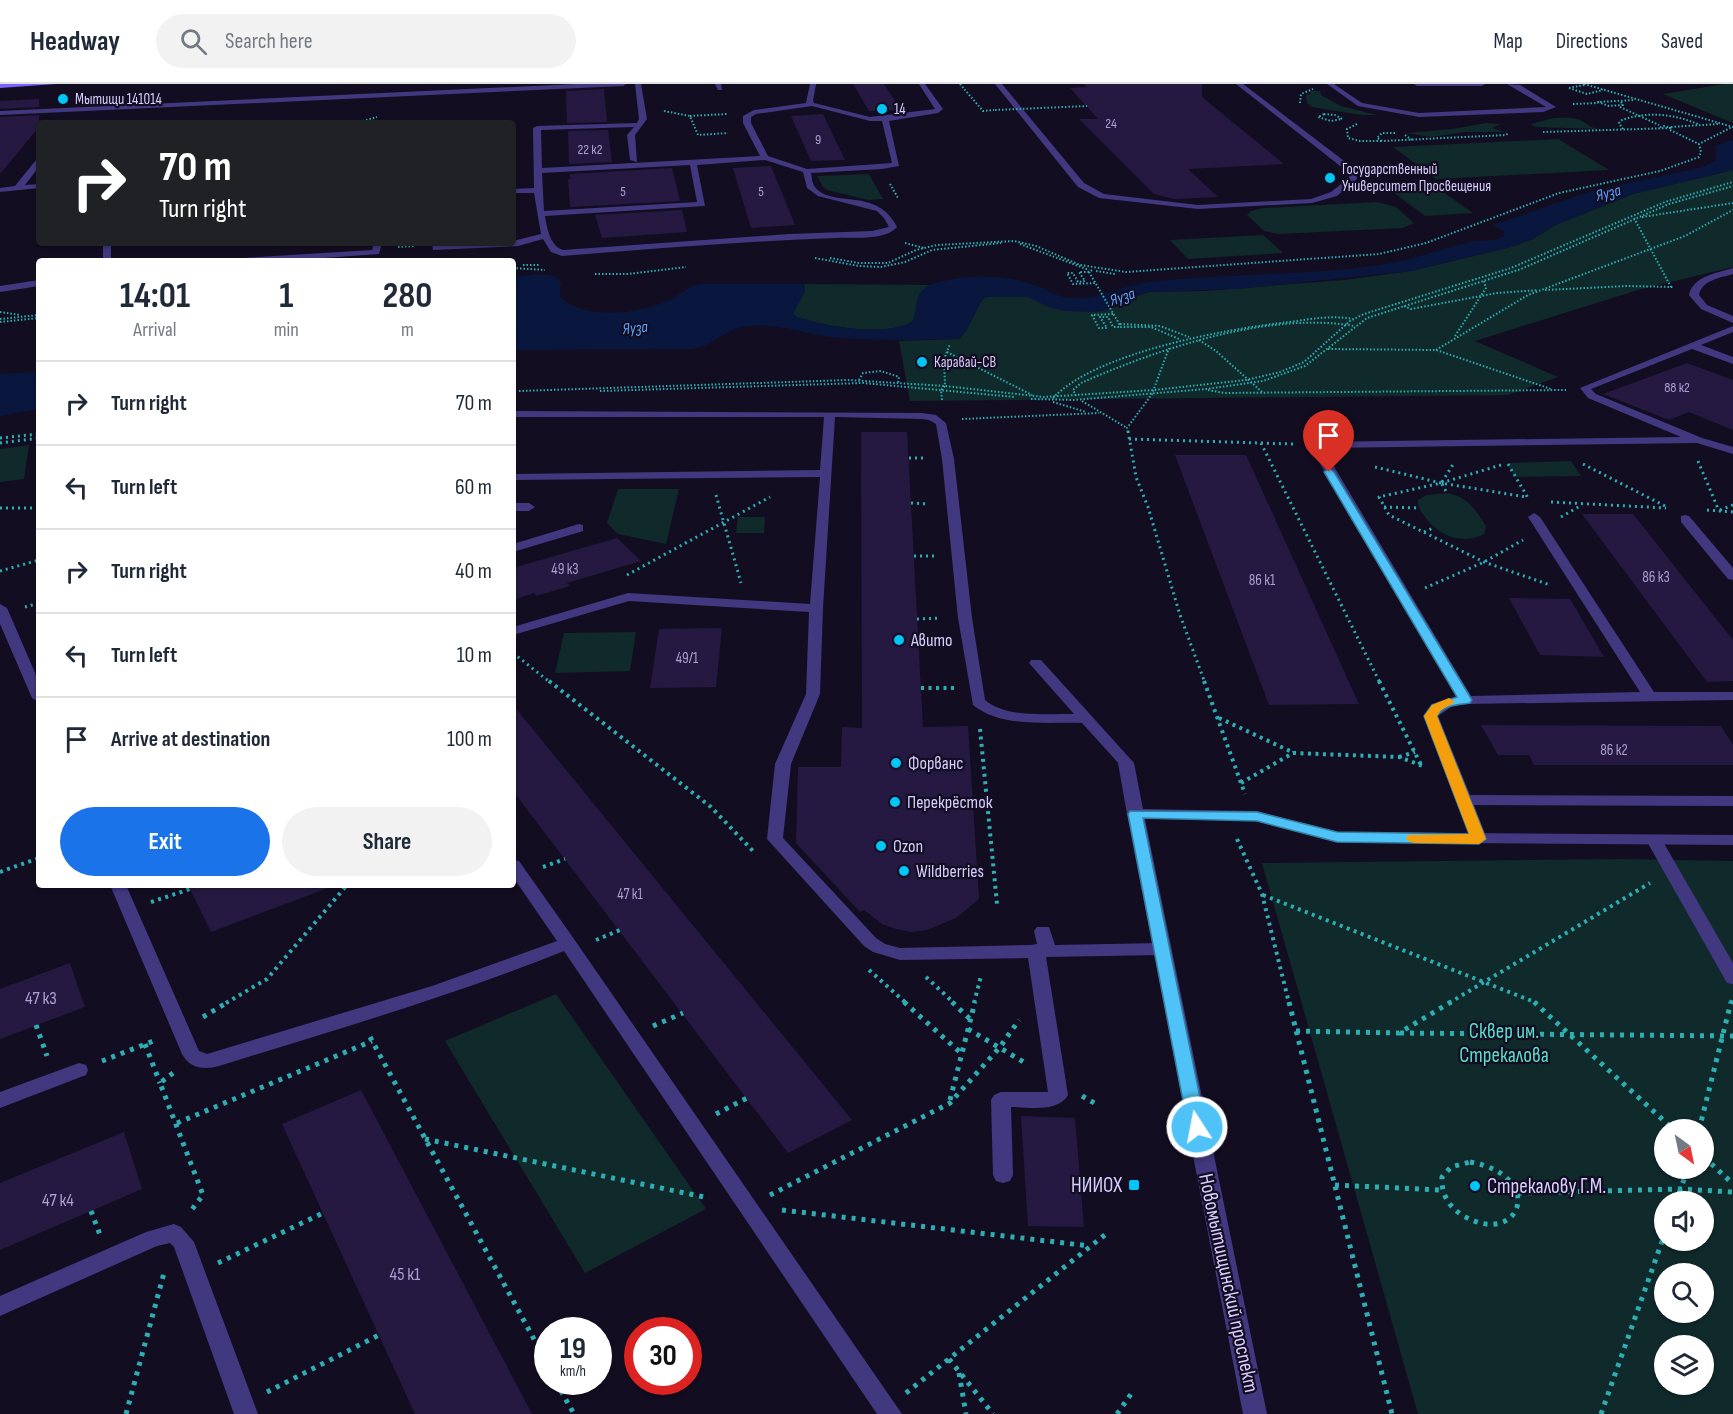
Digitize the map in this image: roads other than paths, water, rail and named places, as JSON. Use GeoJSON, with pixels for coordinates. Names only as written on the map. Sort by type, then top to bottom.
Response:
{"type":"FeatureCollection","features":[{"type":"Feature","properties":{"kind":"street"},"geometry":{"type":"LineString","coordinates":[[0,86],[53,84]]}},
{"type":"Feature","properties":{"kind":"street"},"geometry":{"type":"LineString","coordinates":[[0,113],[82,107],[622,84]]}},
{"type":"Feature","properties":{"kind":"street"},"geometry":{"type":"LineString","coordinates":[[634,159],[631,135],[643,119],[638,84]]}},
{"type":"Feature","properties":{"kind":"street"},"geometry":{"type":"LineString","coordinates":[[812,104],[809,102],[813,84]]}},
{"type":"Feature","properties":{"kind":"street"},"geometry":{"type":"LineString","coordinates":[[765,159],[747,123],[747,116],[754,112],[812,104],[870,119],[885,119],[938,111],[939,109],[922,84]]}},
{"type":"Feature","properties":{"kind":"street"},"geometry":{"type":"LineString","coordinates":[[998,84],[1081,185],[1102,196],[1198,207],[1312,201],[1334,194],[1353,179],[1353,172],[1239,84]]}},
{"type":"Feature","properties":{"kind":"street"},"geometry":{"type":"LineString","coordinates":[[1417,84],[1482,84]]}},
{"type":"Feature","properties":{"kind":"street"},"geometry":{"type":"LineString","coordinates":[[1333,86],[1360,105],[1419,115],[1543,110],[1552,107],[1518,86],[1510,84]]}},
{"type":"Feature","properties":{"kind":"street"},"geometry":{"type":"LineString","coordinates":[[76,115],[82,107]]}},
{"type":"Feature","properties":{"kind":"street"},"geometry":{"type":"LineString","coordinates":[[0,125],[11,113]]}},
{"type":"Feature","properties":{"kind":"street"},"geometry":{"type":"LineString","coordinates":[[538,171],[765,159],[806,171],[882,167],[896,164],[885,119]]}},
{"type":"Feature","properties":{"kind":"street"},"geometry":{"type":"LineString","coordinates":[[640,125],[537,128],[538,190],[541,214],[545,236],[554,250],[567,253],[789,237],[872,234],[889,231],[893,227],[891,217],[877,209],[815,192],[806,171]]}},
{"type":"Feature","properties":{"kind":"street"},"geometry":{"type":"LineString","coordinates":[[541,214],[702,204],[693,163]]}},
{"type":"Feature","properties":{"kind":"street"},"geometry":{"type":"LineString","coordinates":[[18,188],[36,166]]}},
{"type":"Feature","properties":{"kind":"street"},"geometry":{"type":"LineString","coordinates":[[0,190],[36,186]]}},
{"type":"Feature","properties":{"kind":"street"},"geometry":{"type":"LineString","coordinates":[[516,191],[538,190]]}},
{"type":"Feature","properties":{"kind":"street"},"geometry":{"type":"LineString","coordinates":[[516,242],[545,236]]}},
{"type":"Feature","properties":{"kind":"street"},"geometry":{"type":"LineString","coordinates":[[261,258],[286,254],[376,252],[377,246]]}},
{"type":"Feature","properties":{"kind":"street"},"geometry":{"type":"LineString","coordinates":[[436,246],[436,248],[472,246]]}},
{"type":"Feature","properties":{"kind":"street"},"geometry":{"type":"LineString","coordinates":[[1733,271],[1704,280],[1694,290],[1694,295],[1704,307],[1733,320]]}},
{"type":"Feature","properties":{"kind":"street"},"geometry":{"type":"LineString","coordinates":[[0,289],[36,283]]}},
{"type":"Feature","properties":{"kind":"street"},"geometry":{"type":"LineString","coordinates":[[1733,329],[1588,385],[1585,390],[1592,396],[1694,440],[1733,451]]}},
{"type":"Feature","properties":{"kind":"street"},"geometry":{"type":"LineString","coordinates":[[1691,345],[1733,361]]}},
{"type":"Feature","properties":{"kind":"street"},"geometry":{"type":"LineString","coordinates":[[516,414],[830,414],[922,416],[938,420],[943,425],[948,459],[974,688],[978,702],[989,711],[1008,720],[1086,719]]}},
{"type":"Feature","properties":{"kind":"street"},"geometry":{"type":"LineString","coordinates":[[830,414],[816,608],[813,694],[783,764],[775,834],[779,845],[870,942],[879,948],[900,954],[1161,949]]}},
{"type":"Feature","properties":{"kind":"street"},"geometry":{"type":"LineString","coordinates":[[1466,700],[1315,445],[1694,440]]}},
{"type":"Feature","properties":{"kind":"street"},"geometry":{"type":"LineString","coordinates":[[516,477],[826,473]]}},
{"type":"Feature","properties":{"kind":"street"},"geometry":{"type":"LineString","coordinates":[[516,507],[529,507]]}},
{"type":"Feature","properties":{"kind":"street"},"geometry":{"type":"LineString","coordinates":[[1534,517],[1650,696]]}},
{"type":"Feature","properties":{"kind":"street"},"geometry":{"type":"LineString","coordinates":[[1685,519],[1733,576]]}},
{"type":"Feature","properties":{"kind":"street"},"geometry":{"type":"LineString","coordinates":[[516,547],[579,528]]}},
{"type":"Feature","properties":{"kind":"street"},"geometry":{"type":"LineString","coordinates":[[516,630],[624,598],[816,608]]}},
{"type":"Feature","properties":{"kind":"street"},"geometry":{"type":"LineString","coordinates":[[0,608],[36,691]]}},
{"type":"Feature","properties":{"kind":"street"},"geometry":{"type":"LineString","coordinates":[[1036,663],[1086,719]]}},
{"type":"Feature","properties":{"kind":"street"},"geometry":{"type":"LineString","coordinates":[[1479,839],[1431,716],[1443,704],[1466,700],[1733,696]]}},
{"type":"Feature","properties":{"kind":"street","name":"Новомытищинский проспект"},"geometry":{"type":"LineString","coordinates":[[1086,719],[1126,764],[1161,949],[1256,1414]]}},
{"type":"Feature","properties":{"kind":"street"},"geometry":{"type":"LineString","coordinates":[[1463,800],[1733,801]]}},
{"type":"Feature","properties":{"kind":"street"},"geometry":{"type":"LineString","coordinates":[[1135,814],[1257,816],[1337,837],[1733,840]]}},
{"type":"Feature","properties":{"kind":"street"},"geometry":{"type":"LineString","coordinates":[[1654,840],[1733,978]]}},
{"type":"Feature","properties":{"kind":"street"},"geometry":{"type":"LineString","coordinates":[[516,869],[889,1411]]}},
{"type":"Feature","properties":{"kind":"street"},"geometry":{"type":"LineString","coordinates":[[119,888],[193,1058],[201,1061],[219,1059],[358,1015],[523,961],[568,943]]}},
{"type":"Feature","properties":{"kind":"street"},"geometry":{"type":"LineString","coordinates":[[1003,1175],[1001,1100],[1052,1099],[1058,1095],[1042,987],[1041,950],[1044,931]]}},
{"type":"Feature","properties":{"kind":"street"},"geometry":{"type":"LineString","coordinates":[[0,1100],[79,1070]]}},
{"type":"Feature","properties":{"kind":"street"},"geometry":{"type":"LineString","coordinates":[[0,1306],[153,1238],[174,1233],[183,1242],[244,1409]]}},
{"type":"Feature","properties":{"kind":"water","name":"Яуза"},"geometry":{"type":"Polygon","coordinates":[[[1733,140],[1733,170],[1633,194],[1553,226],[1533,239],[1511,247],[1411,271],[1238,289],[1150,292],[1126,299],[1108,310],[1096,312],[1064,311],[1027,297],[986,297],[982,300],[960,339],[847,338],[820,336],[782,327],[761,325],[741,327],[708,344],[692,349],[516,350],[516,277],[536,274],[554,276],[561,282],[560,297],[571,305],[585,310],[614,313],[659,304],[700,284],[804,284],[805,291],[793,314],[797,317],[839,327],[886,329],[912,322],[918,297],[923,289],[941,282],[968,277],[995,277],[1022,281],[1056,295],[1080,298],[1149,282],[1352,269],[1392,263],[1469,242],[1500,238],[1504,236],[1504,231],[1493,225],[1592,191],[1703,167],[1716,160],[1716,145],[1733,140]]]}},
{"type":"Feature","properties":{"kind":"water"},"geometry":{"type":"Polygon","coordinates":[[[36,372],[36,410],[0,416],[0,374],[36,372]]]}},
{"type":"Feature","properties":{"kind":"place","name":"Мытищи 141014"},"geometry":{"type":"Point","coordinates":[63,99]}},
{"type":"Feature","properties":{"kind":"place","name":"14"},"geometry":{"type":"Point","coordinates":[882,109]}},
{"type":"Feature","properties":{"kind":"place","name":"Государственный Университет Просвещения"},"geometry":{"type":"Point","coordinates":[1330,178]}},
{"type":"Feature","properties":{"kind":"place","name":"Каравай-СВ"},"geometry":{"type":"Point","coordinates":[922,362]}},
{"type":"Feature","properties":{"kind":"place","name":"Авито"},"geometry":{"type":"Point","coordinates":[899,640]}},
{"type":"Feature","properties":{"kind":"place","name":"Форванс"},"geometry":{"type":"Point","coordinates":[896,763]}},
{"type":"Feature","properties":{"kind":"place","name":"Перекрёсток"},"geometry":{"type":"Point","coordinates":[895,802]}},
{"type":"Feature","properties":{"kind":"place","name":"Ozon"},"geometry":{"type":"Point","coordinates":[881,846]}},
{"type":"Feature","properties":{"kind":"place","name":"Wildberries"},"geometry":{"type":"Point","coordinates":[904,871]}},
{"type":"Feature","properties":{"kind":"place","name":"НИИОХ"},"geometry":{"type":"Point","coordinates":[1134,1185]}},
{"type":"Feature","properties":{"kind":"place","name":"Стрекалову Г.М."},"geometry":{"type":"Point","coordinates":[1475,1186]}},
{"type":"Feature","properties":{"kind":"park label","name":"Сквер им. Стрекалова"},"geometry":{"type":"Point","coordinates":[1504,1043]}}]}
